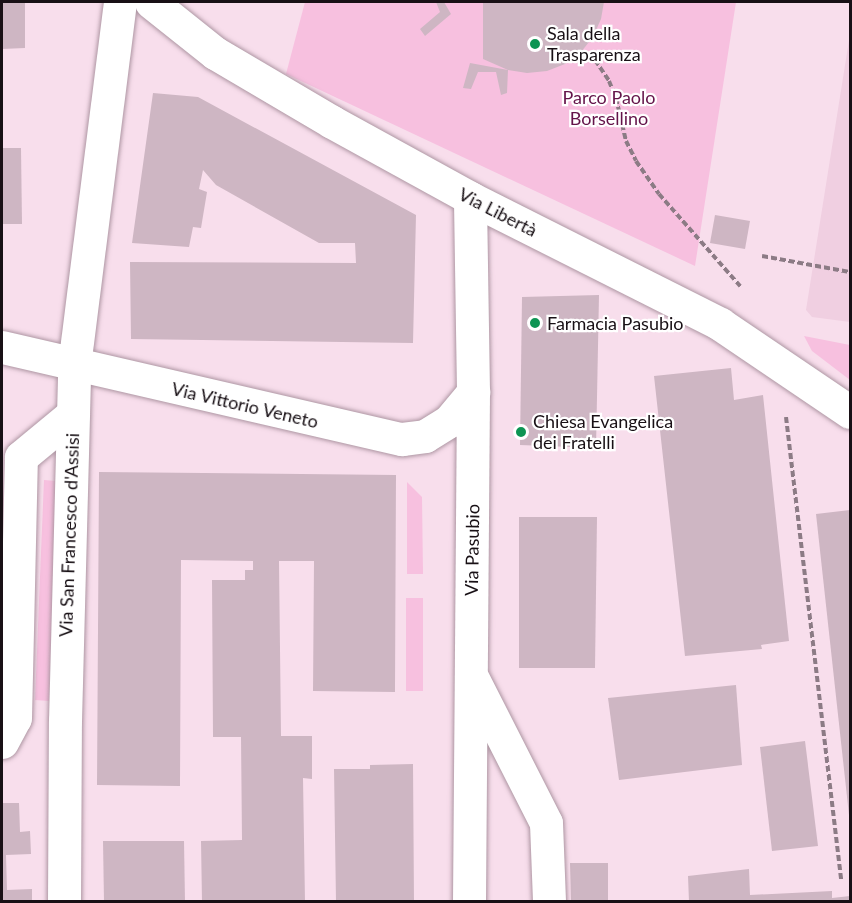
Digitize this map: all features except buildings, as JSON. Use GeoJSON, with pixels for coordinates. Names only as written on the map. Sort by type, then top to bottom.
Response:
{"type":"FeatureCollection","features":[{"type":"Feature","properties":{"kind":"street"},"geometry":{"type":"LineString","coordinates":[[73,414],[75,366],[120,2]]}},
{"type":"Feature","properties":{"kind":"street","name":"Via Libertà"},"geometry":{"type":"LineString","coordinates":[[151,2],[214,53],[332,122],[470,198],[720,324],[850,412]]}},
{"type":"Feature","properties":{"kind":"street","name":"Via Pasubio"},"geometry":{"type":"LineString","coordinates":[[469,902],[473,392],[470,198]]}},
{"type":"Feature","properties":{"kind":"street","name":"Via Vittorio Veneto"},"geometry":{"type":"LineString","coordinates":[[2,347],[75,366],[402,440],[425,436],[449,421],[473,392]]}},
{"type":"Feature","properties":{"kind":"street","name":"Via San Francesco d'Assisi"},"geometry":{"type":"LineString","coordinates":[[64,902],[65,721],[73,414]]}},
{"type":"Feature","properties":{"kind":"street","name":"Via San Francesco d'Assisi"},"geometry":{"type":"LineString","coordinates":[[7,734],[21,457],[73,414]]}},
{"type":"Feature","properties":{"kind":"street"},"geometry":{"type":"LineString","coordinates":[[471,675],[546,823],[549,902]]}},
{"type":"Feature","properties":{"kind":"street"},"geometry":{"type":"LineString","coordinates":[[7,734],[65,721]]}},
{"type":"Feature","properties":{"kind":"path"},"geometry":{"type":"LineString","coordinates":[[587,54],[595,60],[609,81],[616,98],[626,141],[636,161],[659,194],[740,286]]}},
{"type":"Feature","properties":{"kind":"path"},"geometry":{"type":"LineString","coordinates":[[762,256],[850,272]]}},
{"type":"Feature","properties":{"kind":"path"},"geometry":{"type":"LineString","coordinates":[[779,362],[841,880]]}},
{"type":"Feature","properties":{"kind":"shaded area"},"geometry":{"type":"Polygon","coordinates":[[[850,34],[850,322],[812,317],[806,310],[850,34]]]}},
{"type":"Feature","properties":{"kind":"green space","name":"Parco Paolo Borsellino"},"geometry":{"type":"Polygon","coordinates":[[[305,2],[736,2],[695,266],[286,74],[305,2]]]}},
{"type":"Feature","properties":{"kind":"green space"},"geometry":{"type":"Polygon","coordinates":[[[804,336],[850,345],[850,380],[812,351],[804,336]]]}},
{"type":"Feature","properties":{"kind":"green space"},"geometry":{"type":"Polygon","coordinates":[[[44,480],[56,481],[49,701],[35,700],[44,480]]]}},
{"type":"Feature","properties":{"kind":"green space"},"geometry":{"type":"Polygon","coordinates":[[[407,482],[422,497],[423,574],[407,574],[407,482]]]}},
{"type":"Feature","properties":{"kind":"green space"},"geometry":{"type":"Polygon","coordinates":[[[406,598],[423,598],[423,691],[406,691],[406,598]]]}},
{"type":"Feature","properties":{"kind":"place","name":"Sala della Trasparenza"},"geometry":{"type":"Point","coordinates":[535,44]}},
{"type":"Feature","properties":{"kind":"place","name":"Farmacia Pasubio"},"geometry":{"type":"Point","coordinates":[535,323]}},
{"type":"Feature","properties":{"kind":"place","name":"Chiesa Evangelica dei Fratelli"},"geometry":{"type":"Point","coordinates":[521,432]}}]}
